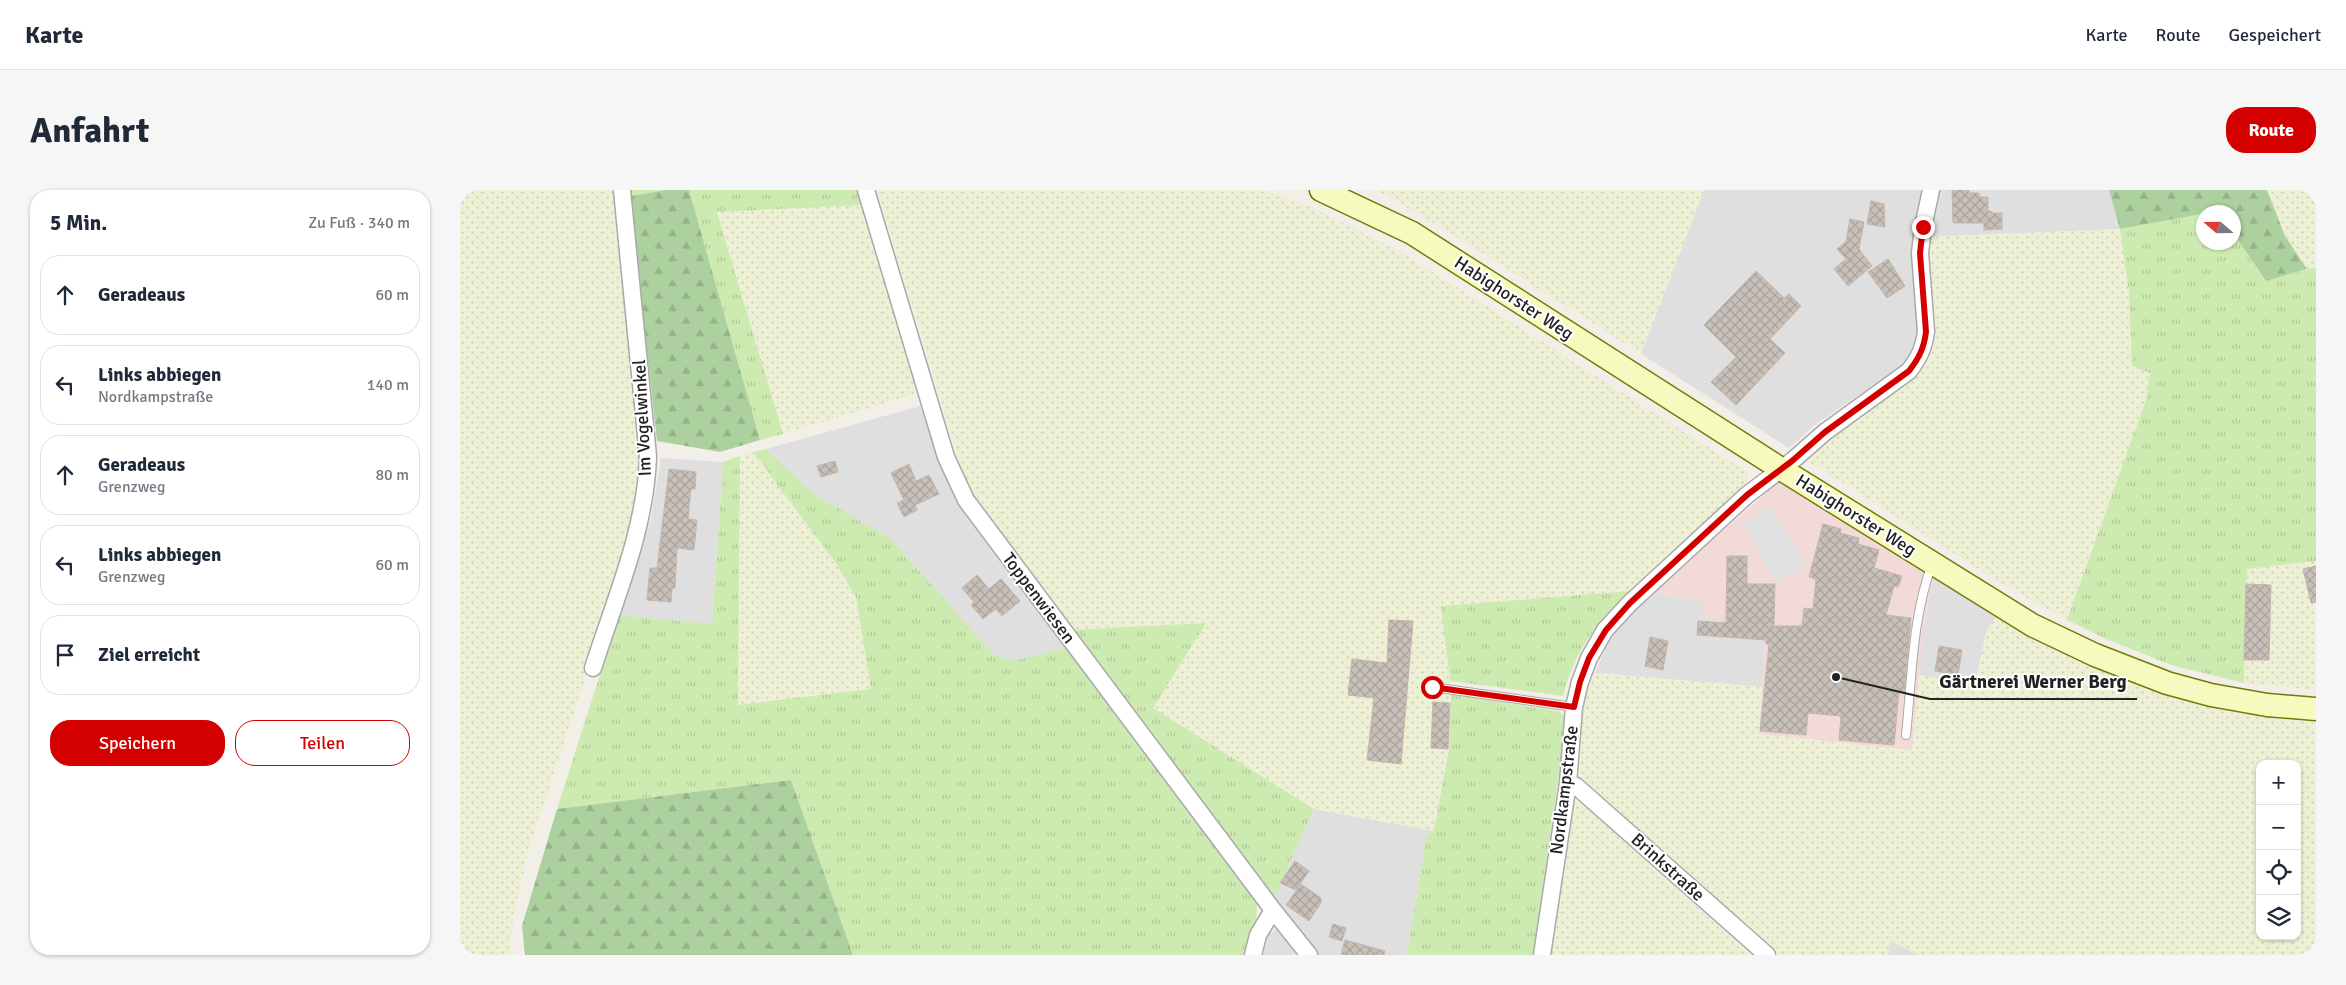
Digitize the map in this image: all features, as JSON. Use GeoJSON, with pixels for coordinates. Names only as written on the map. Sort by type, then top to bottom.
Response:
{"type":"FeatureCollection","features":[{"type":"Feature","properties":{"kind":"street","name":"Im Vogelwinkel"},"geometry":{"type":"LineString","coordinates":[[593,668],[641,519],[648,471],[622,190]]}},
{"type":"Feature","properties":{"kind":"street","name":"Toppenwiesen"},"geometry":{"type":"LineString","coordinates":[[866,190],[946,457],[966,500],[1273,910],[1309,955]]}},
{"type":"Feature","properties":{"kind":"street","name":"Habighorster Weg"},"geometry":{"type":"LineString","coordinates":[[1322,190],[1412,233],[1781,469],[2032,625],[2095,655],[2158,679],[2212,696],[2268,705],[2316,709]]}},
{"type":"Feature","properties":{"kind":"street","name":"Nordkampstraße"},"geometry":{"type":"LineString","coordinates":[[1542,955],[1568,783],[1574,707],[1580,682],[1589,658],[1606,630],[1637,596],[1747,495],[1825,432],[1909,371],[1920,357],[1925,344],[1926,332],[1920,253],[1923,227],[1931,190]]}},
{"type":"Feature","properties":{"kind":"street","name":"Brinkstraße"},"geometry":{"type":"LineString","coordinates":[[1568,783],[1576,786],[1767,955]]}},
{"type":"Feature","properties":{"kind":"street"},"geometry":{"type":"LineString","coordinates":[[1253,955],[1258,934],[1273,910]]}},
{"type":"Feature","properties":{"kind":"lane"},"geometry":{"type":"LineString","coordinates":[[1906,734],[1918,612],[1922,590],[1933,563]]}},
{"type":"Feature","properties":{"kind":"lane"},"geometry":{"type":"LineString","coordinates":[[1432,687],[1574,707]]}},
{"type":"Feature","properties":{"kind":"shaded area"},"geometry":{"type":"Polygon","coordinates":[[[1704,190],[1923,190],[1913,237],[1917,342],[1913,353],[1903,365],[1816,424],[1789,448],[1641,354],[1704,190]]]}},
{"type":"Feature","properties":{"kind":"shaded area"},"geometry":{"type":"Polygon","coordinates":[[[1939,190],[2109,190],[2120,229],[1927,237],[1939,190]]]}},
{"type":"Feature","properties":{"kind":"shaded area"},"geometry":{"type":"Polygon","coordinates":[[[920,406],[954,496],[1068,648],[1012,661],[991,653],[891,539],[815,495],[766,449],[920,406]]]}},
{"type":"Feature","properties":{"kind":"shaded area"},"geometry":{"type":"Polygon","coordinates":[[[661,458],[723,462],[712,624],[619,615],[651,519],[661,458]]]}},
{"type":"Feature","properties":{"kind":"shaded area"},"geometry":{"type":"Polygon","coordinates":[[[1780,481],[1933,577],[1926,613],[1912,751],[1759,734],[1766,624],[1703,617],[1702,601],[1652,593],[1780,481]]]}},
{"type":"Feature","properties":{"kind":"shaded area"},"geometry":{"type":"Polygon","coordinates":[[[1771,506],[1805,566],[1776,583],[1742,523],[1771,506]]]}},
{"type":"Feature","properties":{"kind":"shaded area"},"geometry":{"type":"Polygon","coordinates":[[[1933,577],[1995,617],[1986,633],[1975,685],[1919,675],[1926,613],[1933,577]]]}},
{"type":"Feature","properties":{"kind":"shaded area"},"geometry":{"type":"Polygon","coordinates":[[[1652,593],[1702,601],[1766,624],[1762,687],[1595,673],[1611,637],[1652,593]]]}},
{"type":"Feature","properties":{"kind":"shaded area"},"geometry":{"type":"Polygon","coordinates":[[[1314,809],[1434,831],[1426,838],[1407,955],[1263,955],[1268,936],[1290,916],[1274,898],[1314,809]]]}},
{"type":"Feature","properties":{"kind":"shaded area"},"geometry":{"type":"Polygon","coordinates":[[[1890,940],[1918,955],[1888,955],[1890,940]]]}},
{"type":"Feature","properties":{"kind":"green space"},"geometry":{"type":"Polygon","coordinates":[[[460,190],[613,190],[641,454],[638,493],[631,529],[591,662],[531,842],[513,917],[510,955],[460,955],[460,190]]]}},
{"type":"Feature","properties":{"kind":"green space"},"geometry":{"type":"Polygon","coordinates":[[[630,190],[667,190],[630,196],[630,190]]]}},
{"type":"Feature","properties":{"kind":"green space"},"geometry":{"type":"Polygon","coordinates":[[[667,190],[689,190],[760,440],[720,452],[657,441],[630,196],[667,190]]]}},
{"type":"Feature","properties":{"kind":"green space"},"geometry":{"type":"Polygon","coordinates":[[[689,190],[859,190],[864,205],[717,212],[783,434],[760,440],[689,190]]]}},
{"type":"Feature","properties":{"kind":"green space"},"geometry":{"type":"Polygon","coordinates":[[[877,190],[1264,190],[1314,208],[1403,253],[1749,473],[1745,485],[1631,591],[1441,606],[1451,694],[1449,749],[1434,831],[1314,809],[1153,708],[1206,623],[1069,630],[965,480],[877,190]]]}},
{"type":"Feature","properties":{"kind":"green space"},"geometry":{"type":"Polygon","coordinates":[[[1376,190],[1704,190],[1641,354],[1444,229],[1376,190]]]}},
{"type":"Feature","properties":{"kind":"green space"},"geometry":{"type":"Polygon","coordinates":[[[2109,190],[2267,190],[2285,236],[2307,269],[2266,281],[2241,244],[2241,205],[2196,205],[2196,215],[2120,229],[2109,190]]]}},
{"type":"Feature","properties":{"kind":"green space"},"geometry":{"type":"Polygon","coordinates":[[[2267,190],[2316,190],[2316,267],[2307,269],[2285,236],[2267,190]]]}},
{"type":"Feature","properties":{"kind":"green space"},"geometry":{"type":"Polygon","coordinates":[[[864,205],[917,394],[783,434],[717,211],[864,205]]]}},
{"type":"Feature","properties":{"kind":"green space"},"geometry":{"type":"Polygon","coordinates":[[[2196,214],[2196,250],[2241,250],[2241,244],[2266,281],[2316,267],[2316,561],[2247,569],[2244,683],[2171,665],[2104,638],[2067,620],[2146,400],[2150,373],[2132,366],[2129,293],[2120,229],[2196,214]]]}},
{"type":"Feature","properties":{"kind":"green space"},"geometry":{"type":"Polygon","coordinates":[[[2120,229],[2129,293],[2132,366],[2150,373],[2146,400],[2067,620],[2010,589],[1806,460],[1828,439],[1903,387],[1928,363],[1934,346],[1935,331],[1927,237],[2120,229]]]}},
{"type":"Feature","properties":{"kind":"green space"},"geometry":{"type":"Polygon","coordinates":[[[766,449],[815,495],[891,539],[992,653],[1012,661],[1068,648],[1242,880],[1257,904],[1256,921],[1248,955],[853,955],[791,780],[557,809],[619,615],[712,624],[723,462],[740,456],[738,705],[871,689],[856,597],[835,562],[753,452],[766,449]]]}},
{"type":"Feature","properties":{"kind":"green space"},"geometry":{"type":"Polygon","coordinates":[[[753,452],[835,562],[856,597],[871,689],[738,705],[740,456],[753,452]]]}},
{"type":"Feature","properties":{"kind":"green space"},"geometry":{"type":"Polygon","coordinates":[[[2316,561],[2316,690],[2244,683],[2247,569],[2316,561]]]}},
{"type":"Feature","properties":{"kind":"green space"},"geometry":{"type":"Polygon","coordinates":[[[1631,591],[1607,614],[1588,638],[1574,665],[1563,696],[1450,681],[1441,606],[1631,591]]]}},
{"type":"Feature","properties":{"kind":"green space"},"geometry":{"type":"Polygon","coordinates":[[[1995,617],[2053,649],[2133,683],[2238,714],[2316,723],[2316,955],[1918,955],[1890,940],[1888,955],[1780,955],[1591,788],[1579,771],[1578,749],[1584,702],[1595,673],[1762,687],[1759,734],[1912,750],[1919,675],[1975,685],[1986,633],[1995,617]]]}},
{"type":"Feature","properties":{"kind":"green space"},"geometry":{"type":"Polygon","coordinates":[[[1206,623],[1153,708],[1314,809],[1274,898],[1069,630],[1206,623]]]}},
{"type":"Feature","properties":{"kind":"green space"},"geometry":{"type":"Polygon","coordinates":[[[1451,694],[1558,711],[1567,717],[1533,955],[1407,955],[1426,838],[1434,830],[1449,749],[1451,694]]]}},
{"type":"Feature","properties":{"kind":"green space"},"geometry":{"type":"Polygon","coordinates":[[[791,780],[853,955],[525,955],[522,926],[557,809],[791,780]]]}},
{"type":"Feature","properties":{"kind":"green space"},"geometry":{"type":"Polygon","coordinates":[[[1579,801],[1750,955],[1549,955],[1570,802],[1579,801]]]}},
{"type":"Feature","properties":{"kind":"building"},"geometry":{"type":"Polygon","coordinates":[[[1952,190],[1969,190],[1969,193],[1979,193],[1980,197],[1988,197],[1988,211],[2002,213],[2002,229],[1984,230],[1984,223],[1953,223],[1952,190]]]}},
{"type":"Feature","properties":{"kind":"building"},"geometry":{"type":"Polygon","coordinates":[[[1871,201],[1884,204],[1885,227],[1867,224],[1871,201]]]}},
{"type":"Feature","properties":{"kind":"building"},"geometry":{"type":"Polygon","coordinates":[[[1850,219],[1864,222],[1859,249],[1872,266],[1848,286],[1834,269],[1846,259],[1837,249],[1846,241],[1850,219]]]}},
{"type":"Feature","properties":{"kind":"building"},"geometry":{"type":"Polygon","coordinates":[[[1888,259],[1905,286],[1887,298],[1868,272],[1888,259]]]}},
{"type":"Feature","properties":{"kind":"building"},"geometry":{"type":"Polygon","coordinates":[[[1756,271],[1784,298],[1789,294],[1801,306],[1770,339],[1785,353],[1736,405],[1711,382],[1736,357],[1704,325],[1756,271]]]}},
{"type":"Feature","properties":{"kind":"building"},"geometry":{"type":"Polygon","coordinates":[[[835,461],[838,472],[821,477],[817,466],[835,461]]]}},
{"type":"Feature","properties":{"kind":"building"},"geometry":{"type":"Polygon","coordinates":[[[909,464],[916,481],[929,475],[939,494],[915,505],[917,510],[904,517],[897,503],[904,500],[891,473],[909,464]]]}},
{"type":"Feature","properties":{"kind":"building"},"geometry":{"type":"Polygon","coordinates":[[[669,469],[696,472],[695,489],[691,489],[688,519],[697,520],[694,550],[677,548],[675,588],[672,588],[671,602],[647,600],[650,568],[657,568],[669,469]]]}},
{"type":"Feature","properties":{"kind":"building"},"geometry":{"type":"Polygon","coordinates":[[[1823,524],[1841,529],[1840,533],[1859,538],[1858,544],[1879,550],[1874,568],[1902,576],[1898,587],[1894,586],[1886,615],[1911,618],[1904,692],[1899,691],[1894,745],[1839,740],[1841,716],[1808,713],[1806,735],[1760,731],[1769,644],[1766,644],[1766,640],[1697,635],[1698,621],[1726,623],[1727,556],[1747,556],[1747,584],[1775,584],[1774,626],[1802,626],[1804,608],[1813,609],[1816,579],[1809,577],[1823,524]]]}},
{"type":"Feature","properties":{"kind":"building"},"geometry":{"type":"Polygon","coordinates":[[[2316,566],[2316,602],[2311,603],[2303,569],[2316,566]]]}},
{"type":"Feature","properties":{"kind":"building"},"geometry":{"type":"Polygon","coordinates":[[[977,575],[989,589],[1001,579],[1020,601],[1002,616],[996,609],[983,619],[971,605],[974,602],[962,588],[977,575]]]}},
{"type":"Feature","properties":{"kind":"building"},"geometry":{"type":"Polygon","coordinates":[[[2246,584],[2271,585],[2269,660],[2244,660],[2246,584]]]}},
{"type":"Feature","properties":{"kind":"building"},"geometry":{"type":"Polygon","coordinates":[[[1389,620],[1413,621],[1401,764],[1367,760],[1374,698],[1348,695],[1352,659],[1387,663],[1389,620]]]}},
{"type":"Feature","properties":{"kind":"building"},"geometry":{"type":"Polygon","coordinates":[[[1650,637],[1668,641],[1663,670],[1645,666],[1650,637]]]}},
{"type":"Feature","properties":{"kind":"building"},"geometry":{"type":"Polygon","coordinates":[[[1939,646],[1962,650],[1958,675],[1935,671],[1939,646]]]}},
{"type":"Feature","properties":{"kind":"building"},"geometry":{"type":"Polygon","coordinates":[[[1433,702],[1450,703],[1448,749],[1431,748],[1433,702]]]}},
{"type":"Feature","properties":{"kind":"building"},"geometry":{"type":"Polygon","coordinates":[[[1295,861],[1309,871],[1296,890],[1280,883],[1295,861]]]}},
{"type":"Feature","properties":{"kind":"building"},"geometry":{"type":"Polygon","coordinates":[[[1301,884],[1321,898],[1321,903],[1309,921],[1286,905],[1301,884]]]}},
{"type":"Feature","properties":{"kind":"building"},"geometry":{"type":"Polygon","coordinates":[[[1333,924],[1346,928],[1342,941],[1329,937],[1333,924]]]}},
{"type":"Feature","properties":{"kind":"building"},"geometry":{"type":"Polygon","coordinates":[[[1345,940],[1385,951],[1384,955],[1341,955],[1345,940]]]}},
{"type":"Feature","properties":{"kind":"place","name":"Gärtnerei Werner Berg"},"geometry":{"type":"Point","coordinates":[1836,677]}},
{"type":"Feature","properties":{"kind":"route"},"geometry":{"type":"LineString","coordinates":[[1432,687],[1574,707],[1580,682],[1589,658],[1606,630],[1630,603],[1747,495],[1792,461],[1825,432],[1909,371],[1920,357],[1925,344],[1926,332],[1920,253],[1923,227]]}}]}
